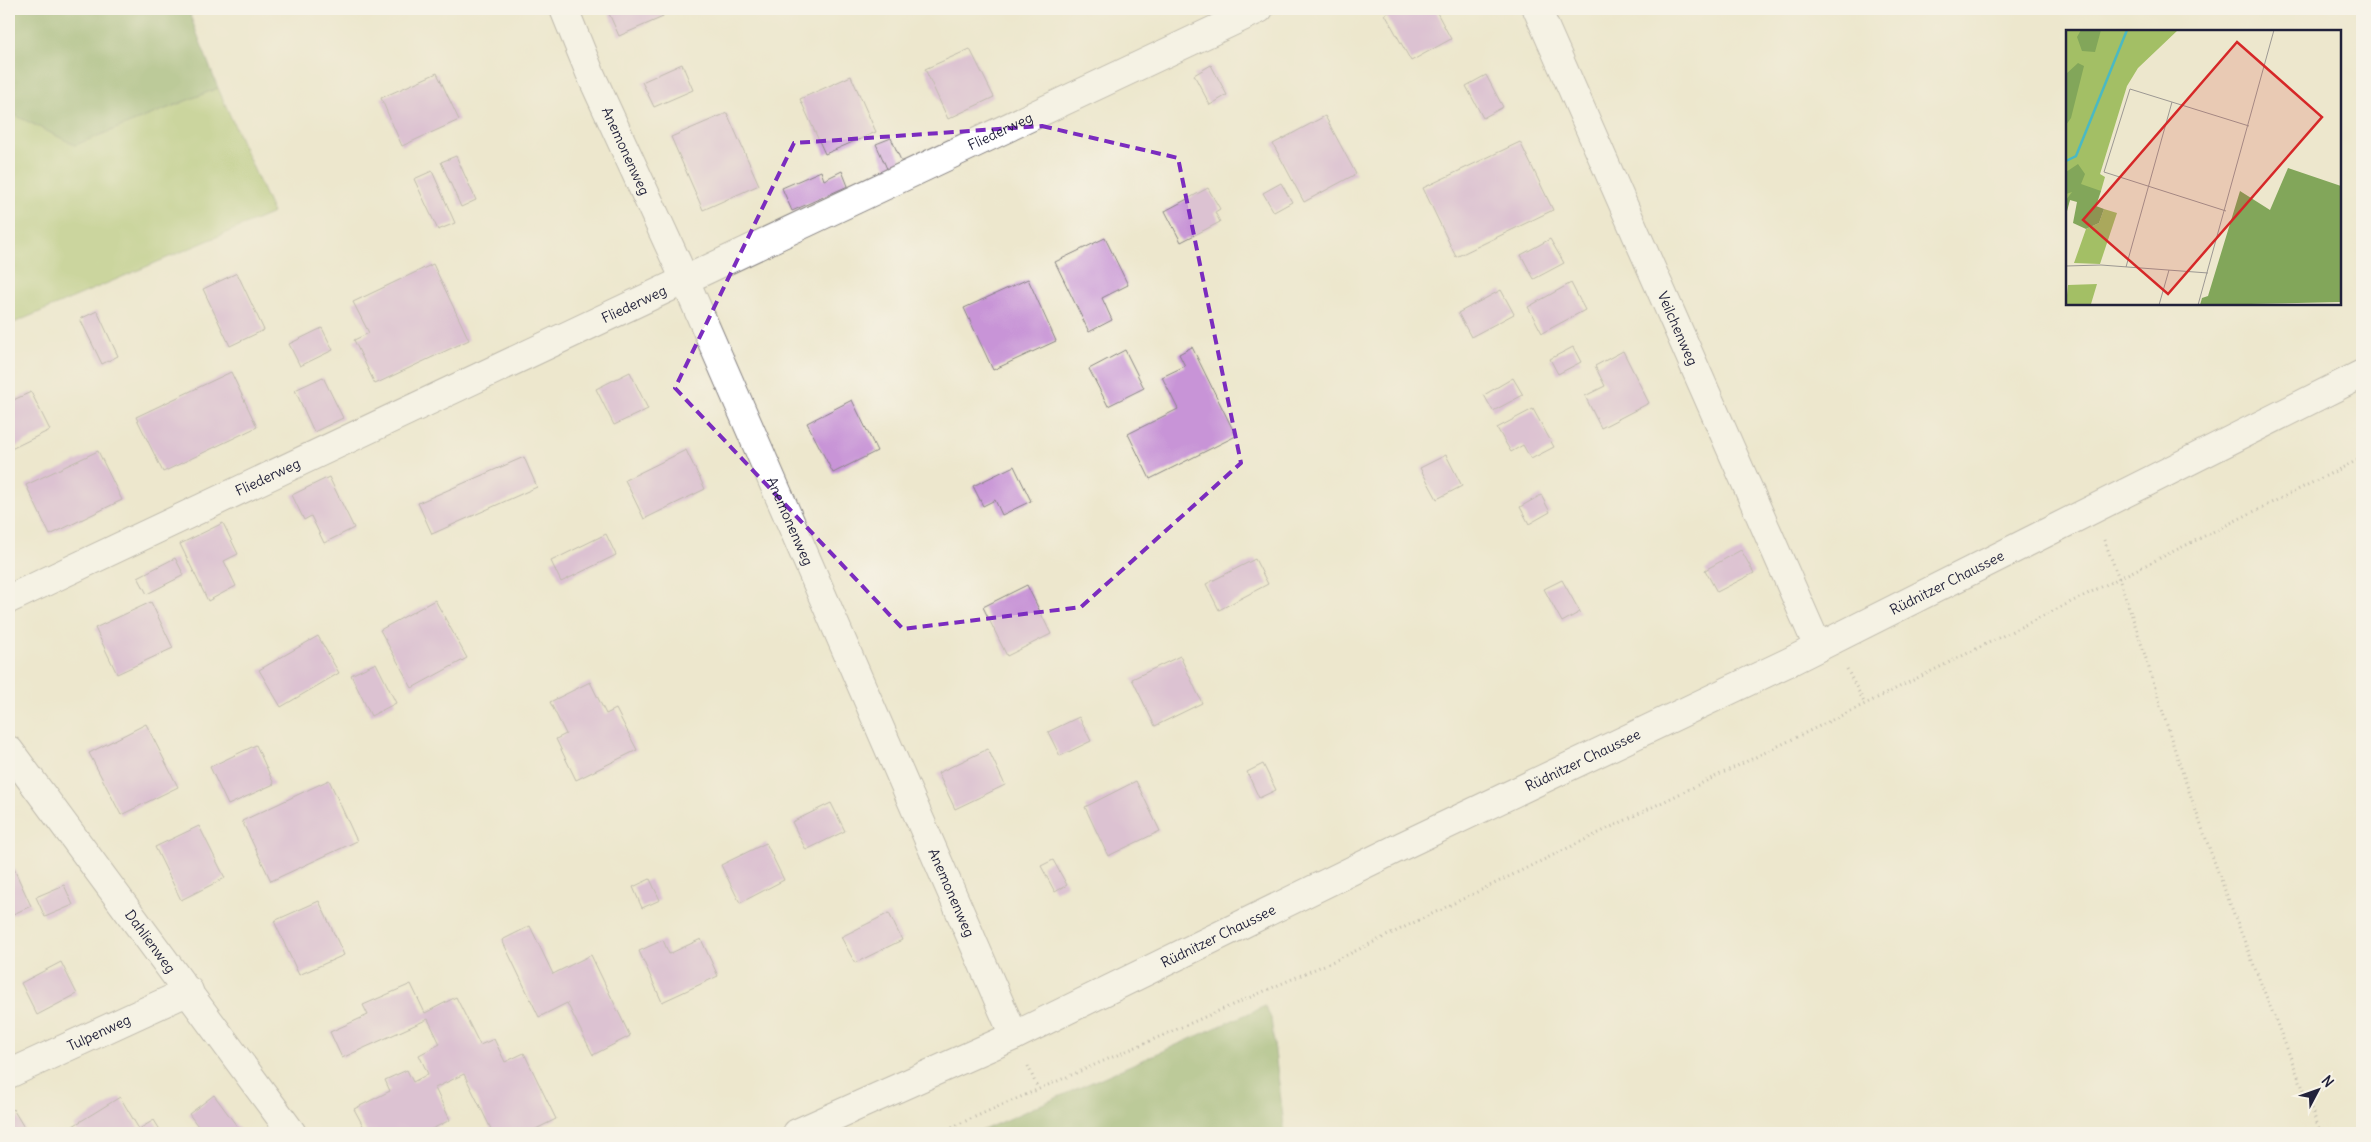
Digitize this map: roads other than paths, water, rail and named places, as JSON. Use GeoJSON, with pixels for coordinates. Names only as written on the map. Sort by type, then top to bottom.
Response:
{"type":"FeatureCollection","features":[{"type":"Feature","properties":{"kind":"street","name":"Anemonenweg"},"geometry":{"type":"LineString","coordinates":[[564,9],[590,73],[684,280],[1014,1036]]}},
{"type":"Feature","properties":{"kind":"street","name":"Fliederweg"},"geometry":{"type":"LineString","coordinates":[[9,598],[1259,9]]}},
{"type":"Feature","properties":{"kind":"street","name":"Veilchenweg"},"geometry":{"type":"LineString","coordinates":[[1537,9],[1818,647]]}},
{"type":"Feature","properties":{"kind":"street","name":"Rüdnitzer Chaussee"},"geometry":{"type":"LineString","coordinates":[[797,1133],[1014,1036],[1402,846],[1818,647],[2362,374]]}},
{"type":"Feature","properties":{"kind":"street","name":"Dahlienweg"},"geometry":{"type":"LineString","coordinates":[[9,750],[189,991],[292,1133]]}},
{"type":"Feature","properties":{"kind":"street","name":"Tulpenweg"},"geometry":{"type":"LineString","coordinates":[[9,1074],[189,991]]}}]}
